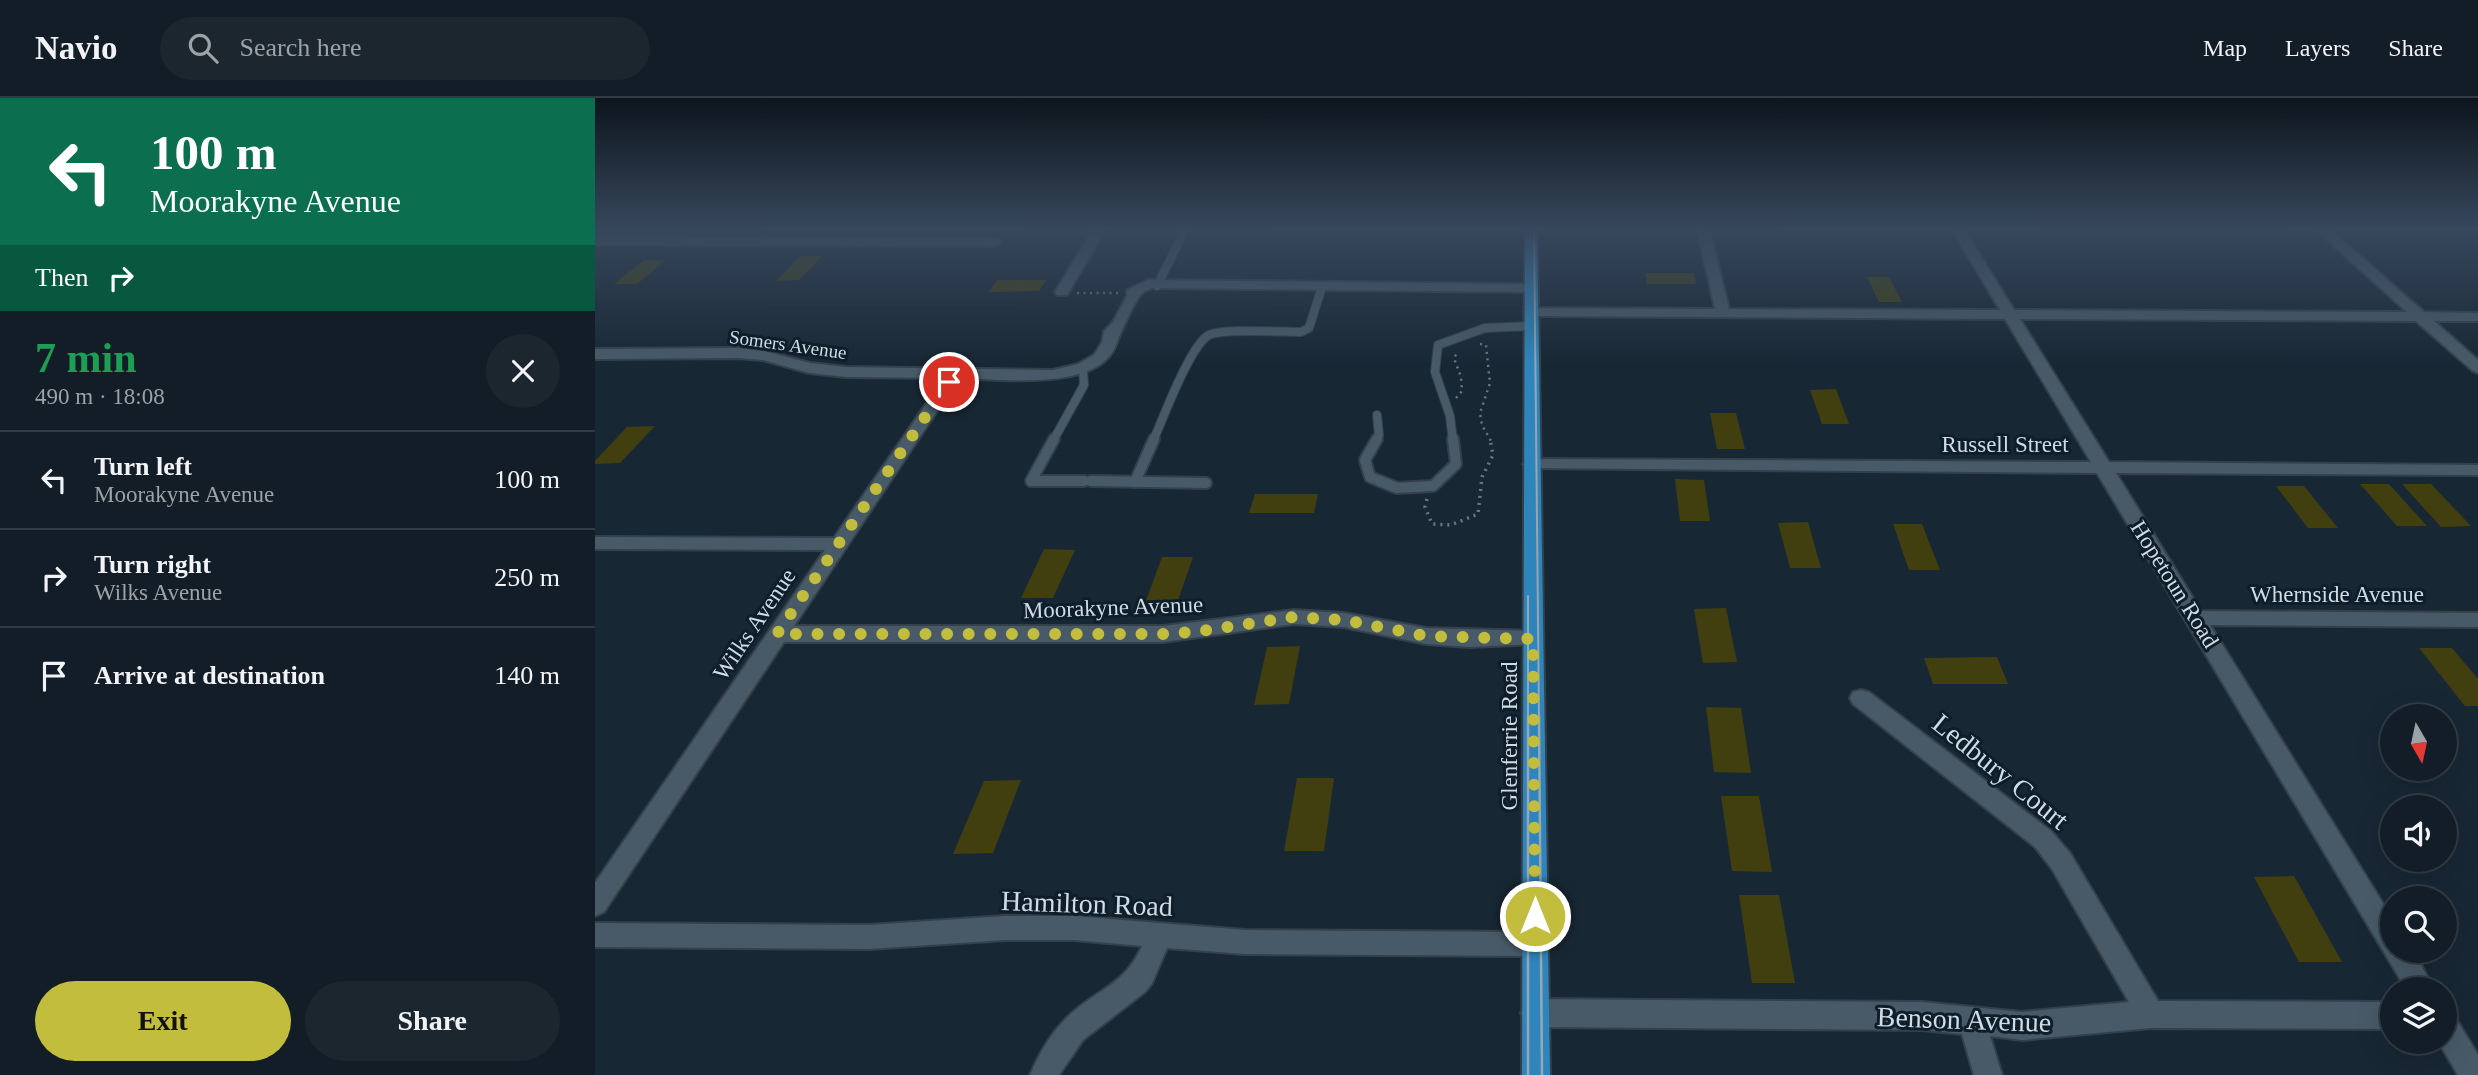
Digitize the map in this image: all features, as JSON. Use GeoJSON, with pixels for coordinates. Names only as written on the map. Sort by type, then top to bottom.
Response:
{"type":"FeatureCollection","features":[{"type":"Feature","properties":{"kind":"main road","name":"Glenferrie Road"},"geometry":{"type":"LineString","coordinates":[[1531,274],[1536,1075]]}},
{"type":"Feature","properties":{"kind":"street"},"geometry":{"type":"LineString","coordinates":[[1068,293],[1078,274]]}},
{"type":"Feature","properties":{"kind":"street"},"geometry":{"type":"LineString","coordinates":[[1714,274],[1723,314]]}},
{"type":"Feature","properties":{"kind":"street","name":"Hopetoun Road"},"geometry":{"type":"LineString","coordinates":[[1984,274],[2380,921]]}},
{"type":"Feature","properties":{"kind":"street"},"geometry":{"type":"LineString","coordinates":[[2371,274],[2478,368]]}},
{"type":"Feature","properties":{"kind":"street"},"geometry":{"type":"LineString","coordinates":[[1127,294],[1157,286],[1531,288]]}},
{"type":"Feature","properties":{"kind":"street","name":"Somers Avenue"},"geometry":{"type":"LineString","coordinates":[[595,354],[752,354],[824,370],[1053,375],[1083,369],[1098,361],[1111,342],[1111,331],[1119,324],[1127,294]]}},
{"type":"Feature","properties":{"kind":"street"},"geometry":{"type":"LineString","coordinates":[[1531,319],[1723,314],[2478,317]]}},
{"type":"Feature","properties":{"kind":"street","name":"Wilks Avenue"},"geometry":{"type":"LineString","coordinates":[[595,904],[955,373]]}},
{"type":"Feature","properties":{"kind":"street","name":"Russell Street"},"geometry":{"type":"LineString","coordinates":[[1532,464],[2478,470]]}},
{"type":"Feature","properties":{"kind":"street"},"geometry":{"type":"LineString","coordinates":[[595,543],[837,544]]}},
{"type":"Feature","properties":{"kind":"street","name":"Moorakyne Avenue"},"geometry":{"type":"LineString","coordinates":[[777,634],[1163,634],[1294,617],[1344,620],[1426,636],[1533,639]]}},
{"type":"Feature","properties":{"kind":"street","name":"Whernside Avenue"},"geometry":{"type":"LineString","coordinates":[[2195,618],[2478,620]]}},
{"type":"Feature","properties":{"kind":"street","name":"Ledbury Court"},"geometry":{"type":"LineString","coordinates":[[1861,698],[2043,839],[2074,883],[2151,1014]]}},
{"type":"Feature","properties":{"kind":"street","name":"Hamilton Road"},"geometry":{"type":"LineString","coordinates":[[595,935],[869,937],[1005,928],[1074,928],[1245,942],[1535,944]]}},
{"type":"Feature","properties":{"kind":"street"},"geometry":{"type":"LineString","coordinates":[[1045,1075],[1057,1049],[1072,1029],[1136,983],[1143,974],[1159,937]]}},
{"type":"Feature","properties":{"kind":"street","name":"Benson Avenue"},"geometry":{"type":"LineString","coordinates":[[1535,1013],[1922,1016],[1972,1022],[2044,1025],[2151,1014],[2380,1016]]}},
{"type":"Feature","properties":{"kind":"street"},"geometry":{"type":"LineString","coordinates":[[1972,1022],[1988,1075]]}},
{"type":"Feature","properties":{"kind":"street"},"geometry":{"type":"LineString","coordinates":[[2457,1047],[2474,1075]]}},
{"type":"Feature","properties":{"kind":"lane"},"geometry":{"type":"LineString","coordinates":[[1157,286],[1163,274]]}},
{"type":"Feature","properties":{"kind":"lane"},"geometry":{"type":"LineString","coordinates":[[1135,482],[1191,356],[1206,335],[1301,332],[1309,328],[1322,287]]}},
{"type":"Feature","properties":{"kind":"lane"},"geometry":{"type":"LineString","coordinates":[[1377,415],[1379,435],[1365,460],[1370,477],[1397,488],[1430,486],[1456,464],[1446,406],[1435,372],[1438,345],[1485,328],[1531,319]]}},
{"type":"Feature","properties":{"kind":"lane"},"geometry":{"type":"LineString","coordinates":[[1083,369],[1084,385],[1031,481],[1206,483]]}},
{"type":"Feature","properties":{"kind":"path"},"geometry":{"type":"LineString","coordinates":[[1068,293],[1127,294]]}},
{"type":"Feature","properties":{"kind":"path"},"geometry":{"type":"LineString","coordinates":[[1430,486],[1425,507],[1432,524],[1442,527],[1458,524],[1478,514],[1483,501],[1482,478],[1494,449],[1480,418],[1482,398],[1490,386],[1488,373],[1492,359],[1486,345],[1473,342]]}},
{"type":"Feature","properties":{"kind":"path"},"geometry":{"type":"LineString","coordinates":[[1446,406],[1462,391],[1461,377],[1454,358],[1459,348]]}},
{"type":"Feature","properties":{"kind":"shaded area"},"geometry":{"type":"Polygon","coordinates":[[[627,274],[650,274],[637,284],[614,284],[627,274]]]}},
{"type":"Feature","properties":{"kind":"shaded area"},"geometry":{"type":"Polygon","coordinates":[[[783,274],[805,274],[799,280],[776,281],[783,274]]]}},
{"type":"Feature","properties":{"kind":"shaded area"},"geometry":{"type":"Polygon","coordinates":[[[1645,274],[1694,274],[1696,284],[1647,284],[1645,274]]]}},
{"type":"Feature","properties":{"kind":"shaded area"},"geometry":{"type":"Polygon","coordinates":[[[1867,277],[1889,277],[1902,302],[1879,302],[1867,277]]]}},
{"type":"Feature","properties":{"kind":"shaded area"},"geometry":{"type":"Polygon","coordinates":[[[997,280],[1046,280],[1039,291],[989,292],[997,280]]]}},
{"type":"Feature","properties":{"kind":"shaded area"},"geometry":{"type":"Polygon","coordinates":[[[1836,389],[1849,424],[1822,424],[1810,390],[1836,389]]]}},
{"type":"Feature","properties":{"kind":"shaded area"},"geometry":{"type":"Polygon","coordinates":[[[1710,413],[1736,413],[1745,449],[1717,449],[1710,413]]]}},
{"type":"Feature","properties":{"kind":"shaded area"},"geometry":{"type":"Polygon","coordinates":[[[655,426],[620,463],[595,464],[627,427],[655,426]]]}},
{"type":"Feature","properties":{"kind":"shaded area"},"geometry":{"type":"Polygon","coordinates":[[[1675,479],[1704,480],[1710,521],[1680,521],[1675,479]]]}},
{"type":"Feature","properties":{"kind":"shaded area"},"geometry":{"type":"Polygon","coordinates":[[[2360,484],[2389,484],[2427,526],[2397,526],[2360,484]]]}},
{"type":"Feature","properties":{"kind":"shaded area"},"geometry":{"type":"Polygon","coordinates":[[[2402,484],[2431,484],[2471,526],[2441,527],[2402,484]]]}},
{"type":"Feature","properties":{"kind":"shaded area"},"geometry":{"type":"Polygon","coordinates":[[[2276,486],[2304,486],[2338,528],[2308,528],[2276,486]]]}},
{"type":"Feature","properties":{"kind":"shaded area"},"geometry":{"type":"Polygon","coordinates":[[[1255,494],[1318,494],[1314,513],[1249,513],[1255,494]]]}},
{"type":"Feature","properties":{"kind":"shaded area"},"geometry":{"type":"Polygon","coordinates":[[[1808,522],[1821,568],[1790,568],[1778,523],[1808,522]]]}},
{"type":"Feature","properties":{"kind":"shaded area"},"geometry":{"type":"Polygon","coordinates":[[[1893,524],[1922,524],[1940,570],[1909,570],[1893,524]]]}},
{"type":"Feature","properties":{"kind":"shaded area"},"geometry":{"type":"Polygon","coordinates":[[[1044,549],[1075,550],[1053,598],[1021,598],[1044,549]]]}},
{"type":"Feature","properties":{"kind":"shaded area"},"geometry":{"type":"Polygon","coordinates":[[[1162,557],[1193,557],[1176,606],[1144,606],[1162,557]]]}},
{"type":"Feature","properties":{"kind":"shaded area"},"geometry":{"type":"Polygon","coordinates":[[[1726,608],[1737,662],[1703,663],[1694,609],[1726,608]]]}},
{"type":"Feature","properties":{"kind":"shaded area"},"geometry":{"type":"Polygon","coordinates":[[[1300,646],[1289,704],[1254,705],[1267,647],[1300,646]]]}},
{"type":"Feature","properties":{"kind":"shaded area"},"geometry":{"type":"Polygon","coordinates":[[[2419,648],[2452,648],[2478,679],[2478,706],[2465,706],[2419,648]]]}},
{"type":"Feature","properties":{"kind":"shaded area"},"geometry":{"type":"Polygon","coordinates":[[[1997,657],[2008,684],[1933,684],[1924,658],[1997,657]]]}},
{"type":"Feature","properties":{"kind":"shaded area"},"geometry":{"type":"Polygon","coordinates":[[[1706,707],[1741,708],[1751,773],[1714,772],[1706,707]]]}},
{"type":"Feature","properties":{"kind":"shaded area"},"geometry":{"type":"Polygon","coordinates":[[[1297,778],[1334,778],[1324,851],[1284,851],[1297,778]]]}},
{"type":"Feature","properties":{"kind":"shaded area"},"geometry":{"type":"Polygon","coordinates":[[[1021,780],[993,853],[953,854],[984,781],[1021,780]]]}},
{"type":"Feature","properties":{"kind":"shaded area"},"geometry":{"type":"Polygon","coordinates":[[[1721,796],[1759,796],[1772,872],[1732,871],[1721,796]]]}},
{"type":"Feature","properties":{"kind":"shaded area"},"geometry":{"type":"Polygon","coordinates":[[[2294,876],[2342,962],[2299,962],[2254,877],[2294,876]]]}},
{"type":"Feature","properties":{"kind":"shaded area"},"geometry":{"type":"Polygon","coordinates":[[[1739,895],[1779,895],[1795,983],[1752,983],[1739,895]]]}},
{"type":"Feature","properties":{"kind":"tram line"},"geometry":{"type":"LineString","coordinates":[[1534,274],[1539,717]]}},
{"type":"Feature","properties":{"kind":"tram line"},"geometry":{"type":"LineString","coordinates":[[1528,596],[1528,1075]]}},
{"type":"Feature","properties":{"kind":"tram line"},"geometry":{"type":"LineString","coordinates":[[1539,715],[1542,1075]]}},
{"type":"Feature","properties":{"kind":"route"},"geometry":{"type":"LineString","coordinates":[[949,382],[777,634],[1163,634],[1294,617],[1344,620],[1426,636],[1533,639],[1535,916]]}}]}
